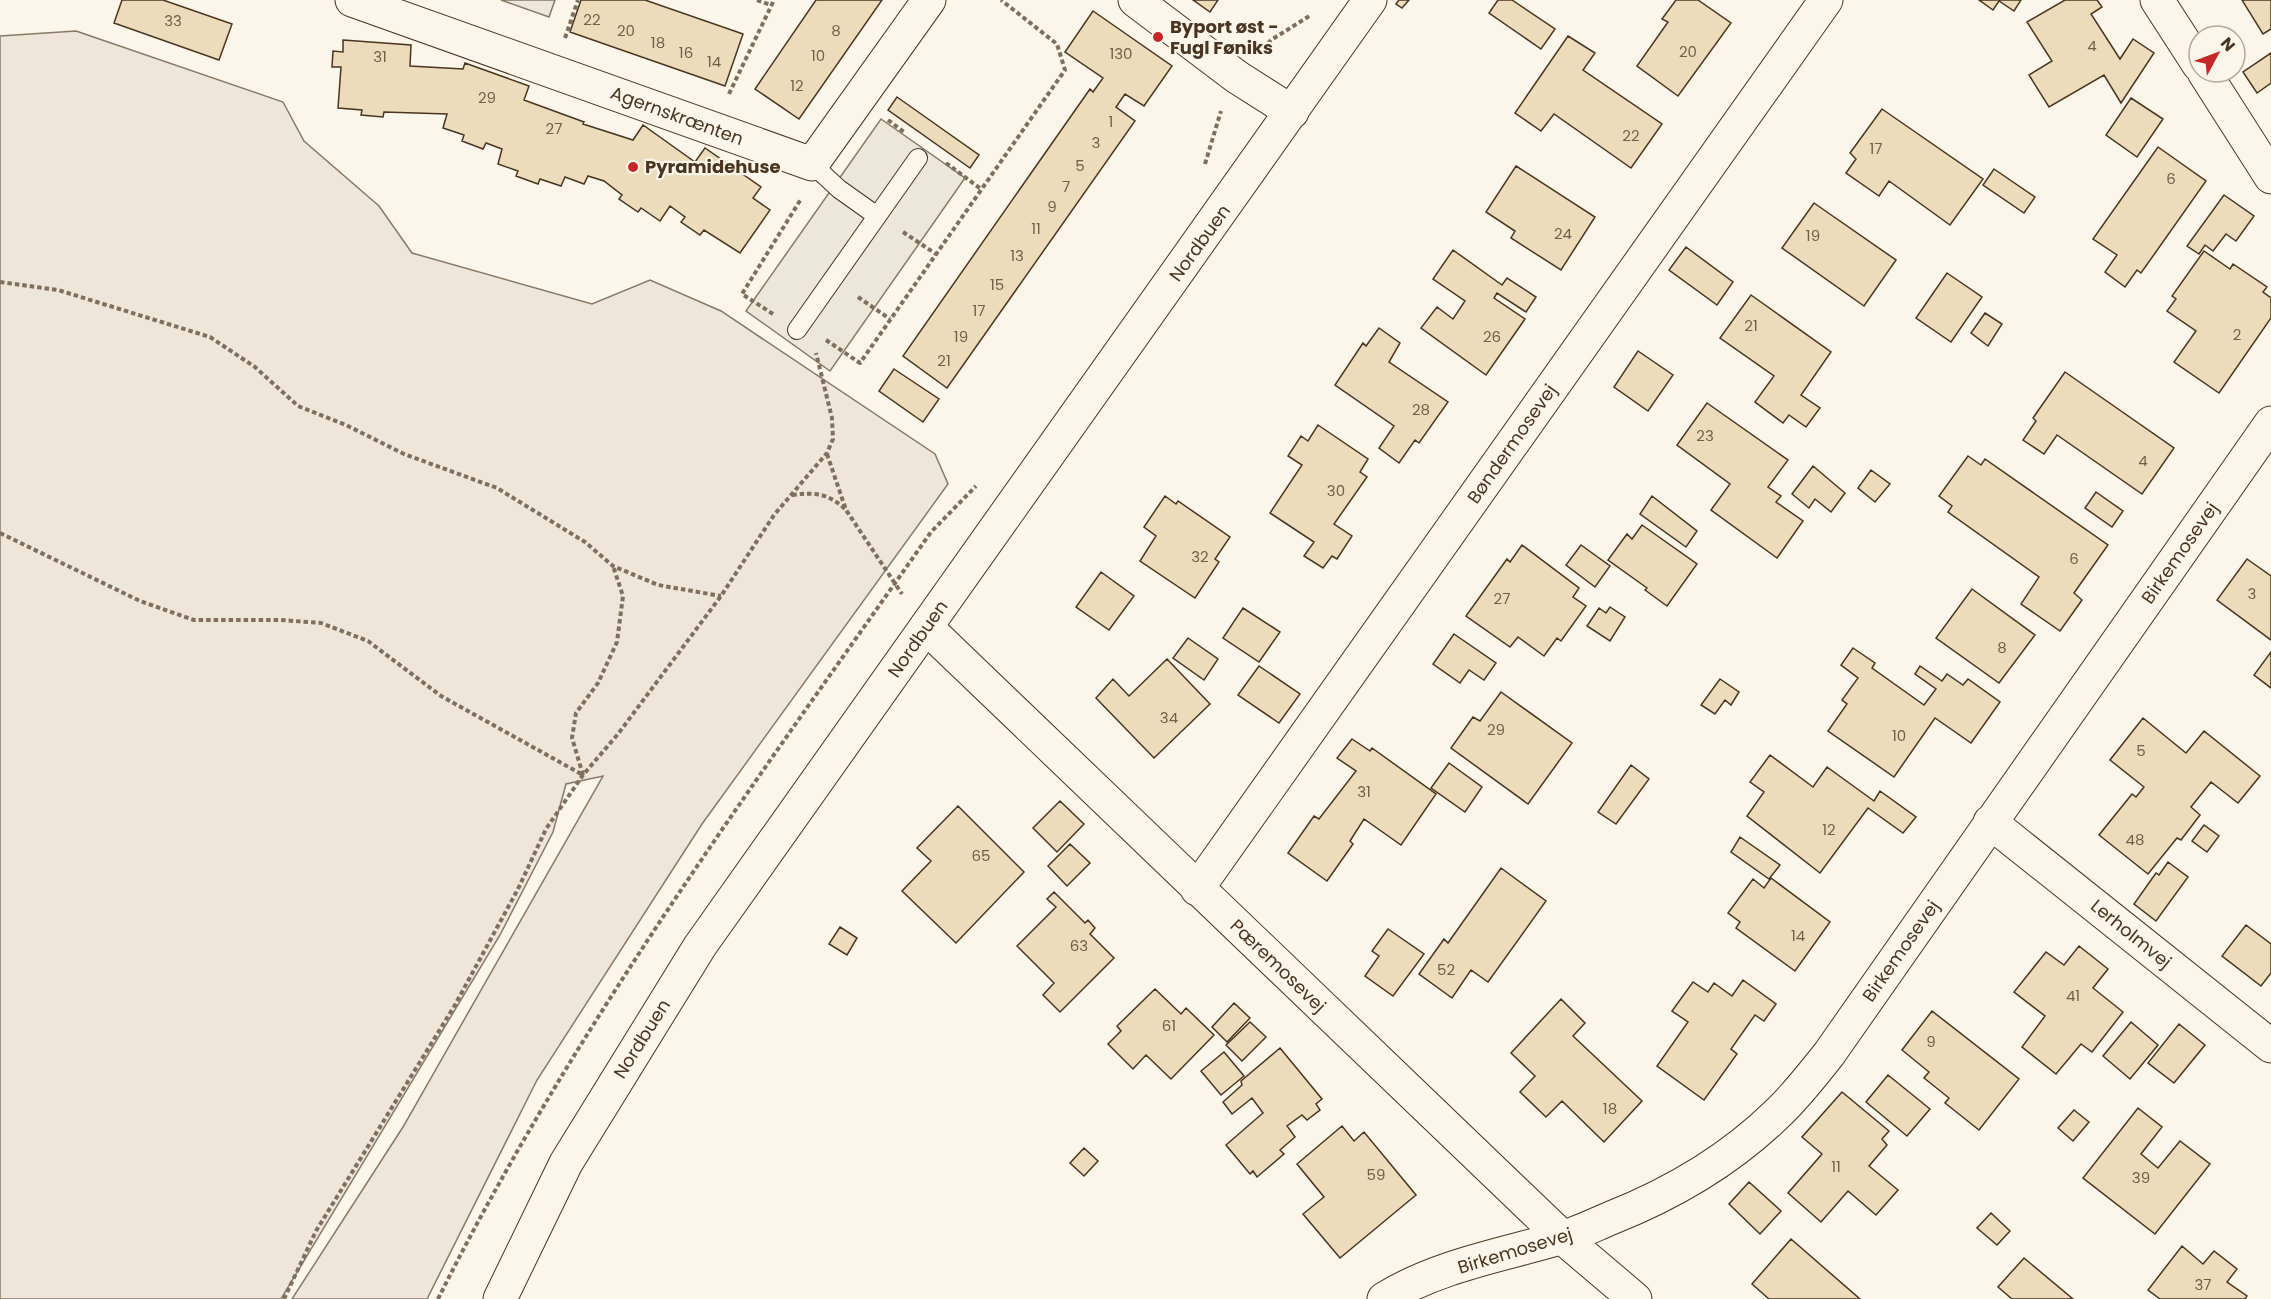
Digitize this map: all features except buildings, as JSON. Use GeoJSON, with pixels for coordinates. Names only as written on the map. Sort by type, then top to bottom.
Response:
{"type":"FeatureCollection","features":[{"type":"Feature","properties":{"kind":"street","name":"Agernskrænten"},"geometry":{"type":"LineString","coordinates":[[352,0],[812,164]]}},
{"type":"Feature","properties":{"kind":"street"},"geometry":{"type":"LineString","coordinates":[[812,164],[928,0]]}},
{"type":"Feature","properties":{"kind":"street"},"geometry":{"type":"LineString","coordinates":[[1135,0],[1237,77],[1292,112]]}},
{"type":"Feature","properties":{"kind":"street","name":"Nordbuen"},"geometry":{"type":"LineString","coordinates":[[500,1299],[566,1163],[700,946],[1370,0]]}},
{"type":"Feature","properties":{"kind":"street","name":"Bøndermosevej"},"geometry":{"type":"LineString","coordinates":[[1197,889],[1826,0]]}},
{"type":"Feature","properties":{"kind":"street"},"geometry":{"type":"LineString","coordinates":[[2157,0],[2187,46]]}},
{"type":"Feature","properties":{"kind":"street"},"geometry":{"type":"LineString","coordinates":[[2212,84],[2271,177]]}},
{"type":"Feature","properties":{"kind":"street","name":"Birkemosevej"},"geometry":{"type":"LineString","coordinates":[[1384,1299],[1397,1291],[1480,1259],[1563,1238],[1654,1201],[1706,1172],[1742,1146],[1779,1112],[1829,1054],[2271,423]]}},
{"type":"Feature","properties":{"kind":"street","name":"Pæremosevej"},"geometry":{"type":"LineString","coordinates":[[926,627],[1563,1238],[1635,1299]]}},
{"type":"Feature","properties":{"kind":"street","name":"Lerholmvej"},"geometry":{"type":"LineString","coordinates":[[1990,822],[2271,1046]]}},
{"type":"Feature","properties":{"kind":"lane"},"geometry":{"type":"LineString","coordinates":[[799,327],[918,158]]}},
{"type":"Feature","properties":{"kind":"lane"},"geometry":{"type":"LineString","coordinates":[[812,164],[839,189],[877,216]]}},
{"type":"Feature","properties":{"kind":"path"},"geometry":{"type":"LineString","coordinates":[[757,0],[771,5]]}},
{"type":"Feature","properties":{"kind":"path"},"geometry":{"type":"LineString","coordinates":[[713,129],[774,0]]}},
{"type":"Feature","properties":{"kind":"path"},"geometry":{"type":"LineString","coordinates":[[799,327],[860,363],[1065,70],[1057,44],[1001,0]]}},
{"type":"Feature","properties":{"kind":"path"},"geometry":{"type":"LineString","coordinates":[[742,294],[809,187],[812,164]]}},
{"type":"Feature","properties":{"kind":"path"},"geometry":{"type":"LineString","coordinates":[[967,179],[981,189]]}},
{"type":"Feature","properties":{"kind":"path"},"geometry":{"type":"LineString","coordinates":[[921,244],[936,254]]}},
{"type":"Feature","properties":{"kind":"path"},"geometry":{"type":"LineString","coordinates":[[0,282],[58,290],[210,337],[255,367],[298,406],[346,425],[404,454],[497,488],[585,542],[613,566],[658,585],[722,596]]}},
{"type":"Feature","properties":{"kind":"path"},"geometry":{"type":"LineString","coordinates":[[875,309],[890,320]]}},
{"type":"Feature","properties":{"kind":"path"},"geometry":{"type":"LineString","coordinates":[[284,1299],[316,1231],[455,1005],[518,889],[546,829],[583,775],[618,734],[722,596],[774,515],[827,453],[833,439],[832,418],[824,393],[819,357],[799,327]]}},
{"type":"Feature","properties":{"kind":"path"},"geometry":{"type":"LineString","coordinates":[[827,453],[846,510],[926,627]]}},
{"type":"Feature","properties":{"kind":"path"},"geometry":{"type":"LineString","coordinates":[[791,496],[812,493],[828,496],[846,510]]}},
{"type":"Feature","properties":{"kind":"path"},"geometry":{"type":"LineString","coordinates":[[0,533],[140,601],[194,620],[281,620],[321,623],[368,641],[441,696],[583,775]]}},
{"type":"Feature","properties":{"kind":"path"},"geometry":{"type":"LineString","coordinates":[[583,775],[572,738],[576,713],[598,683],[617,642],[623,596],[613,566]]}},
{"type":"Feature","properties":{"kind":"shaded area"},"geometry":{"type":"Polygon","coordinates":[[[501,0],[555,0],[549,17],[501,0]]]}},
{"type":"Feature","properties":{"kind":"shaded area"},"geometry":{"type":"Polygon","coordinates":[[[76,31],[283,102],[304,141],[379,206],[412,253],[592,304],[650,280],[721,311],[935,454],[948,484],[702,824],[537,1080],[427,1299],[292,1299],[403,1127],[603,776],[566,784],[553,832],[500,935],[281,1299],[0,1299],[0,36],[76,31]]]}},
{"type":"Feature","properties":{"kind":"shaded area"},"geometry":{"type":"Polygon","coordinates":[[[881,119],[965,178],[830,371],[746,311],[881,119]]]}},
{"type":"Feature","properties":{"kind":"place","name":"Byport øst - Fugl Føniks"},"geometry":{"type":"Point","coordinates":[1158,37]}},
{"type":"Feature","properties":{"kind":"place","name":"Pyramidehuse"},"geometry":{"type":"Point","coordinates":[633,167]}}]}
